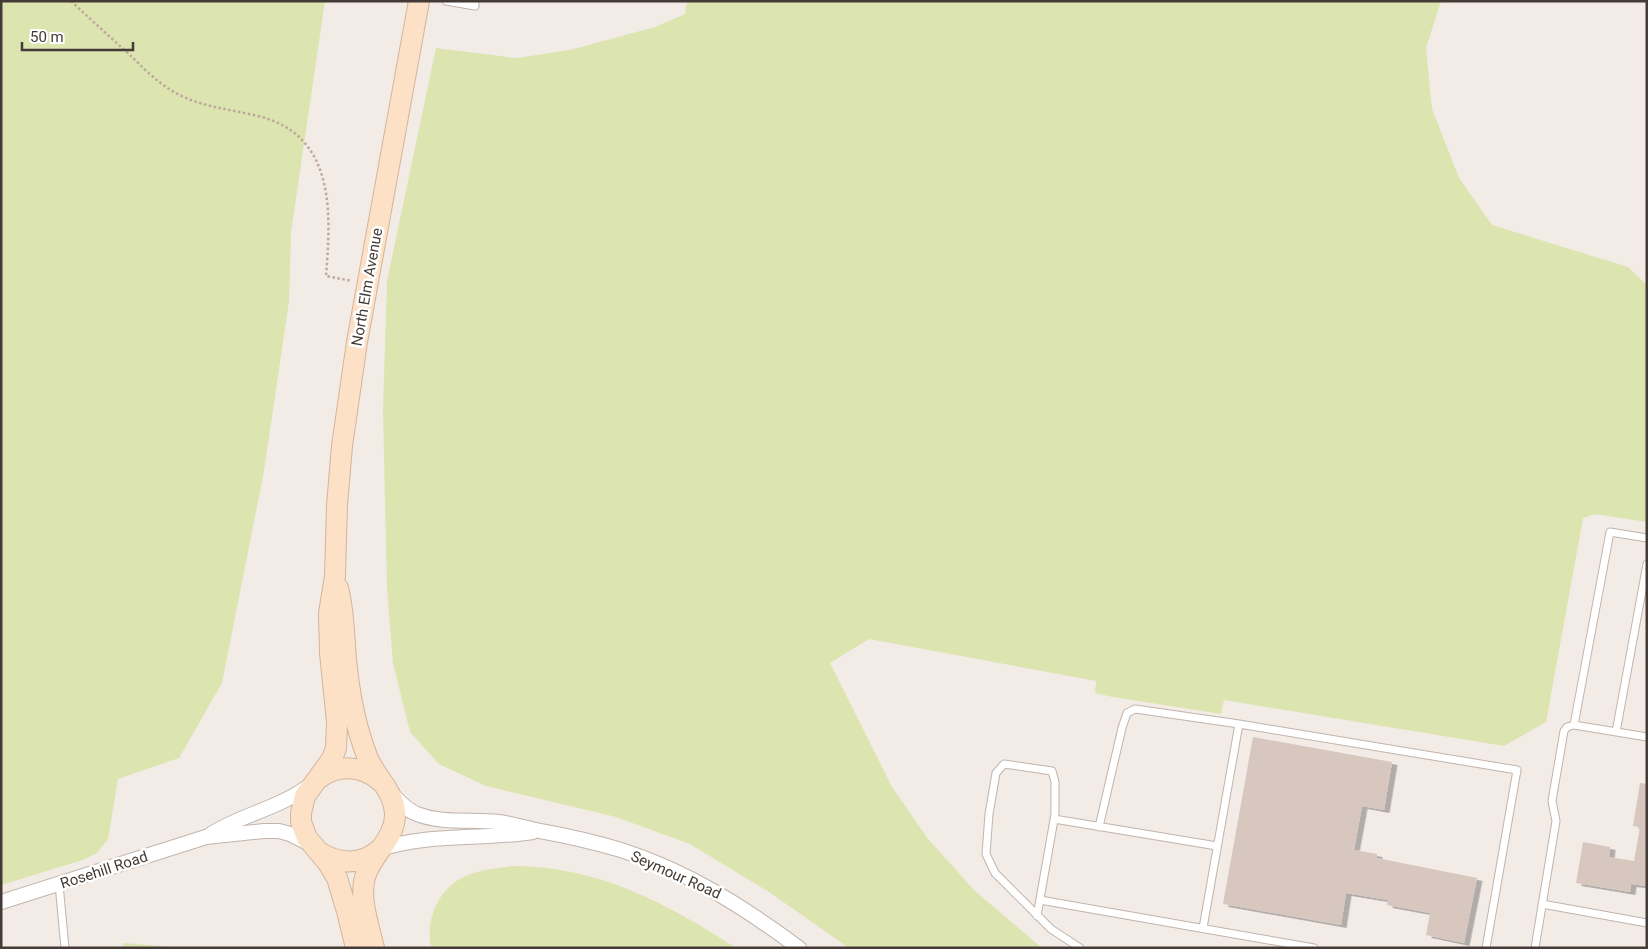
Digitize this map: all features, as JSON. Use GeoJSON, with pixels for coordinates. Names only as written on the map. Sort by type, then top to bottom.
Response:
{"type":"FeatureCollection","features":[{"type":"Feature","properties":{"kind":"main road","name":"North Elm Avenue"},"geometry":{"type":"LineString","coordinates":[[356,948],[348,912],[336,874],[312,846],[304,830],[301,813],[305,796],[334,757],[337,738],[337,713],[329,623],[335,576],[336,512],[341,454],[357,342],[419,1]]}},
{"type":"Feature","properties":{"kind":"main road","name":"North Elm Avenue"},"geometry":{"type":"LineString","coordinates":[[335,576],[343,610],[348,670],[354,710],[370,764],[391,797],[395,814],[392,831],[368,869],[364,888],[365,904],[374,948]]}},
{"type":"Feature","properties":{"kind":"main road","name":"Rosehill Road"},"geometry":{"type":"LineString","coordinates":[[315,782],[330,772],[348,768],[366,772],[382,782]]}},
{"type":"Feature","properties":{"kind":"main road","name":"Seymour Road"},"geometry":{"type":"LineString","coordinates":[[312,846],[326,857],[343,862],[361,860],[380,850]]}},
{"type":"Feature","properties":{"kind":"street","name":"Rosehill Road"},"geometry":{"type":"LineString","coordinates":[[1,902],[206,837],[229,824],[283,802],[315,782]]}},
{"type":"Feature","properties":{"kind":"street","name":"Seymour Road"},"geometry":{"type":"LineString","coordinates":[[382,782],[407,809],[421,816],[440,820],[504,823],[583,839],[639,856],[669,868],[727,898],[800,948]]}},
{"type":"Feature","properties":{"kind":"street","name":"Rosehill Road"},"geometry":{"type":"LineString","coordinates":[[206,837],[264,831],[279,832],[290,834],[312,846]]}},
{"type":"Feature","properties":{"kind":"street","name":"Seymour Road"},"geometry":{"type":"LineString","coordinates":[[380,850],[398,843],[426,839],[512,835],[539,831]]}},
{"type":"Feature","properties":{"kind":"lane"},"geometry":{"type":"LineString","coordinates":[[446,1],[475,6],[475,1]]}},
{"type":"Feature","properties":{"kind":"lane"},"geometry":{"type":"LineString","coordinates":[[1574,726],[1610,532],[1647,538]]}},
{"type":"Feature","properties":{"kind":"lane"},"geometry":{"type":"LineString","coordinates":[[1616,732],[1647,564]]}},
{"type":"Feature","properties":{"kind":"lane"},"geometry":{"type":"LineString","coordinates":[[1099,827],[1122,728],[1127,713],[1135,709],[1239,724],[1517,770],[1486,948]]}},
{"type":"Feature","properties":{"kind":"lane"},"geometry":{"type":"LineString","coordinates":[[1203,928],[1239,724]]}},
{"type":"Feature","properties":{"kind":"lane"},"geometry":{"type":"LineString","coordinates":[[1535,948],[1556,820],[1552,801],[1564,732],[1567,727],[1574,726],[1647,738]]}},
{"type":"Feature","properties":{"kind":"lane"},"geometry":{"type":"LineString","coordinates":[[1037,916],[1054,819],[1055,782],[1052,771],[1004,764],[996,773],[989,814],[986,854],[995,873],[1037,916],[1051,929],[1080,948]]}},
{"type":"Feature","properties":{"kind":"lane"},"geometry":{"type":"LineString","coordinates":[[1054,819],[1217,846]]}},
{"type":"Feature","properties":{"kind":"lane"},"geometry":{"type":"LineString","coordinates":[[59,884],[65,948]]}},
{"type":"Feature","properties":{"kind":"lane"},"geometry":{"type":"LineString","coordinates":[[1040,900],[1203,928],[1275,944],[1314,948]]}},
{"type":"Feature","properties":{"kind":"lane"},"geometry":{"type":"LineString","coordinates":[[1542,904],[1647,923]]}},
{"type":"Feature","properties":{"kind":"path"},"geometry":{"type":"LineString","coordinates":[[71,1],[145,69],[174,92],[210,106],[272,120],[297,135],[315,158],[321,169],[325,186],[329,217],[326,276],[368,284]]}},
{"type":"Feature","properties":{"kind":"green space"},"geometry":{"type":"Polygon","coordinates":[[[1,1],[325,1],[291,232],[289,301],[264,471],[222,683],[179,758],[118,779],[108,839],[97,853],[83,860],[1,885],[1,1]]]}},
{"type":"Feature","properties":{"kind":"green space"},"geometry":{"type":"Polygon","coordinates":[[[687,1],[1441,1],[1426,48],[1432,109],[1459,178],[1492,225],[1628,267],[1647,285],[1647,522],[1595,514],[1583,518],[1546,722],[1504,746],[1224,700],[1221,714],[1113,697],[1095,693],[1096,681],[869,639],[830,663],[892,787],[928,839],[975,891],[1042,948],[849,948],[769,892],[690,844],[616,817],[486,786],[439,764],[410,732],[393,663],[387,588],[383,410],[387,281],[436,48],[517,58],[570,50],[655,27],[685,14],[687,1]]]}},
{"type":"Feature","properties":{"kind":"green space"},"geometry":{"type":"Polygon","coordinates":[[[513,866],[574,872],[630,890],[684,916],[736,948],[431,948],[430,926],[432,915],[442,895],[449,887],[458,880],[473,873],[513,866]]]}},
{"type":"Feature","properties":{"kind":"green space"},"geometry":{"type":"Polygon","coordinates":[[[123,943],[185,948],[124,948],[123,943]]]}},
{"type":"Feature","properties":{"kind":"building"},"geometry":{"type":"Polygon","coordinates":[[[1253,737],[1392,762],[1384,810],[1362,806],[1354,850],[1377,854],[1377,858],[1477,878],[1464,943],[1426,935],[1430,913],[1387,905],[1388,900],[1346,893],[1341,925],[1223,904],[1253,737]]]}},
{"type":"Feature","properties":{"kind":"building"},"geometry":{"type":"Polygon","coordinates":[[[1640,783],[1647,784],[1647,886],[1631,884],[1630,892],[1576,883],[1583,842],[1610,847],[1609,857],[1634,861],[1640,827],[1633,826],[1640,783]]]}}]}
